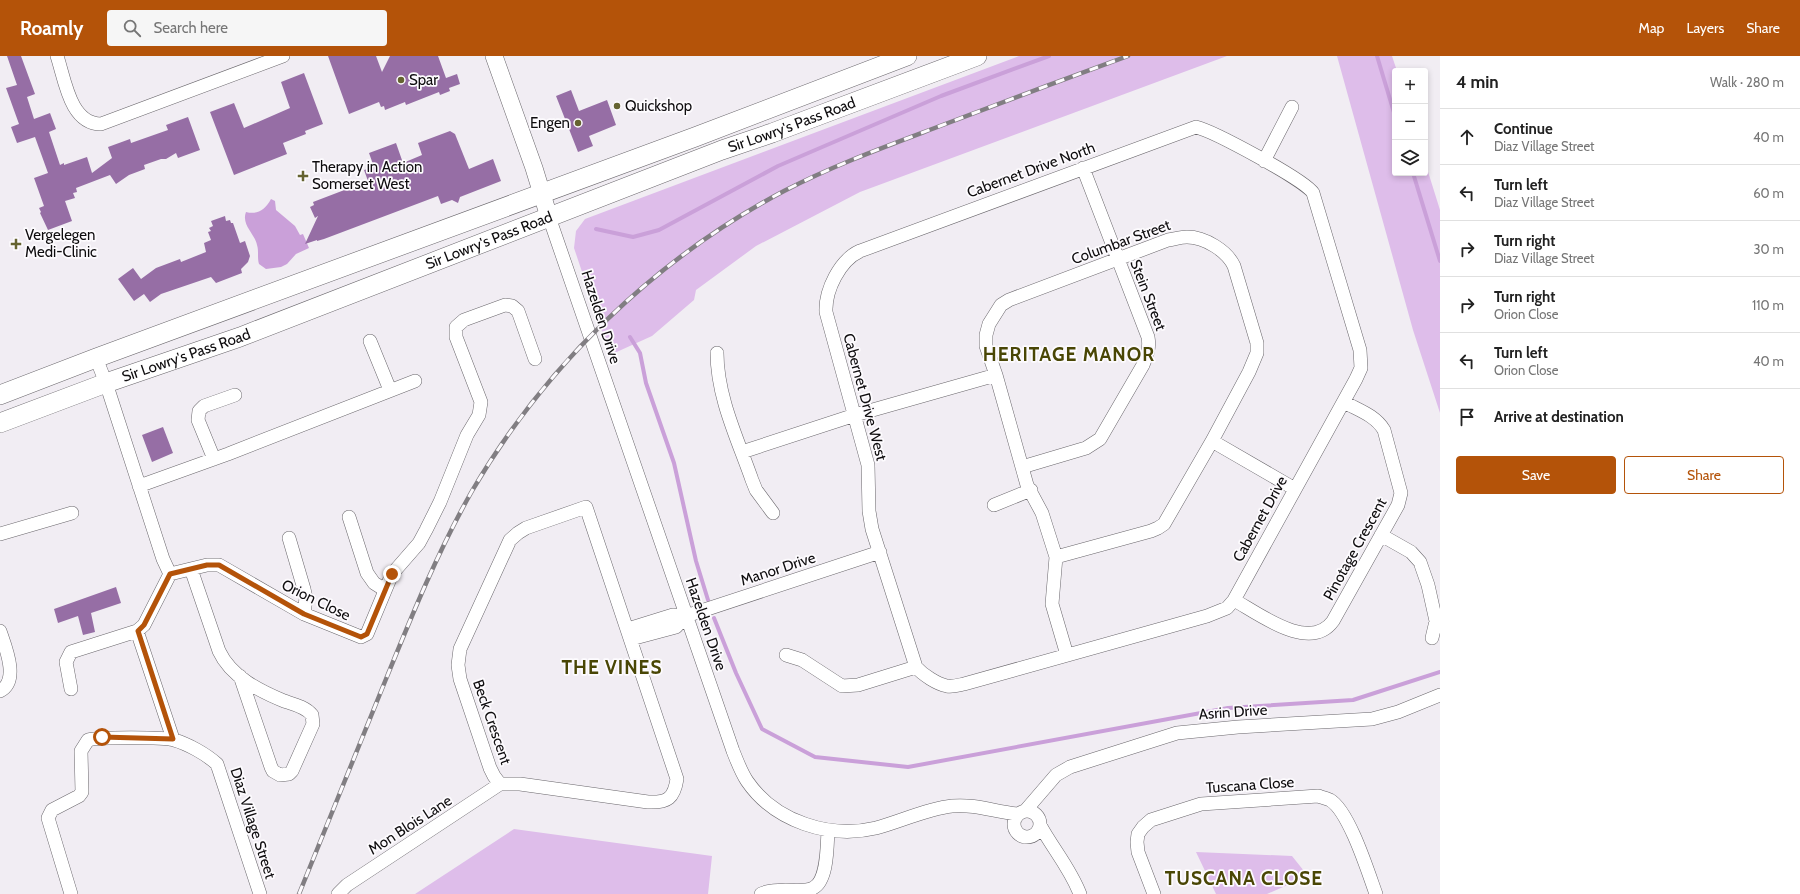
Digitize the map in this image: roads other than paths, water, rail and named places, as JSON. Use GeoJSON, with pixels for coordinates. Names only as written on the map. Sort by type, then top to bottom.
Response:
{"type":"FeatureCollection","features":[{"type":"Feature","properties":{"kind":"main road","name":"Sir Lowry's Pass Road"},"geometry":{"type":"LineString","coordinates":[[0,395],[96,358],[695,137],[907,56]]}},
{"type":"Feature","properties":{"kind":"main road","name":"Sir Lowry's Pass Road"},"geometry":{"type":"LineString","coordinates":[[0,423],[106,383],[240,336],[715,153],[977,56]]}},
{"type":"Feature","properties":{"kind":"street"},"geometry":{"type":"LineString","coordinates":[[57,56],[76,112],[90,122],[101,124],[283,56]]}},
{"type":"Feature","properties":{"kind":"street"},"geometry":{"type":"LineString","coordinates":[[494,56],[549,217]]}},
{"type":"Feature","properties":{"kind":"street"},"geometry":{"type":"LineString","coordinates":[[1264,161],[1292,107]]}},
{"type":"Feature","properties":{"kind":"street","name":"Cabernet Drive North"},"geometry":{"type":"LineString","coordinates":[[826,296],[844,264],[852,254],[1196,127],[1209,130],[1264,161]]}},
{"type":"Feature","properties":{"kind":"street","name":"Cabernet Drive"},"geometry":{"type":"LineString","coordinates":[[916,667],[920,672],[941,684],[954,686],[1222,611],[1234,600],[1344,402],[1361,368],[1360,350],[1316,198],[1310,188],[1264,161]]}},
{"type":"Feature","properties":{"kind":"street","name":"Stein Street"},"geometry":{"type":"LineString","coordinates":[[1022,467],[1086,448],[1100,439],[1143,366],[1148,352],[1148,337],[1083,168]]}},
{"type":"Feature","properties":{"kind":"street","name":"Hazelden Drive"},"geometry":{"type":"LineString","coordinates":[[549,217],[686,616],[694,634],[732,751],[748,782],[768,803],[788,817],[812,827],[828,830],[844,832],[877,828],[932,810],[951,806],[981,806],[999,812],[1027,818],[1066,864],[1080,894]]}},
{"type":"Feature","properties":{"kind":"street","name":"Columbar Street"},"geometry":{"type":"LineString","coordinates":[[1056,557],[1158,528],[1168,518],[1212,442],[1255,362],[1257,343],[1234,266],[1230,258],[1219,248],[1201,240],[1189,237],[1168,240],[1009,300],[1001,305],[995,313],[986,335],[986,346],[996,375],[1027,485],[1042,513],[1056,557],[1052,604],[1067,655]]}},
{"type":"Feature","properties":{"kind":"street","name":"Cabernet Drive West"},"geometry":{"type":"LineString","coordinates":[[826,296],[826,312],[868,465],[869,511],[872,528],[916,667]]}},
{"type":"Feature","properties":{"kind":"street","name":"Orion Close"},"geometry":{"type":"LineString","coordinates":[[170,574],[213,564],[224,567],[257,588],[304,614],[358,637],[364,636],[369,630],[392,574],[419,543],[426,530],[440,502],[467,435],[480,412],[480,402],[456,337],[456,327],[464,320],[505,305],[512,306],[518,311],[535,359]]}},
{"type":"Feature","properties":{"kind":"street"},"geometry":{"type":"LineString","coordinates":[[370,341],[390,390]]}},
{"type":"Feature","properties":{"kind":"street"},"geometry":{"type":"LineString","coordinates":[[717,353],[717,367],[722,393],[742,452],[756,490],[773,513]]}},
{"type":"Feature","properties":{"kind":"street"},"geometry":{"type":"LineString","coordinates":[[70,689],[66,662],[67,657],[71,652],[138,631],[144,625],[170,574],[163,559],[106,383],[96,358]]}},
{"type":"Feature","properties":{"kind":"street"},"geometry":{"type":"LineString","coordinates":[[742,452],[854,415],[996,375]]}},
{"type":"Feature","properties":{"kind":"street"},"geometry":{"type":"LineString","coordinates":[[139,486],[214,459],[416,381]]}},
{"type":"Feature","properties":{"kind":"street"},"geometry":{"type":"LineString","coordinates":[[214,459],[198,420],[199,411],[204,406],[235,395]]}},
{"type":"Feature","properties":{"kind":"street","name":"Pinotage Crescent"},"geometry":{"type":"LineString","coordinates":[[1234,600],[1292,632],[1313,634],[1323,632],[1334,621],[1398,505],[1401,493],[1384,430],[1380,424],[1369,415],[1344,402]]}},
{"type":"Feature","properties":{"kind":"street"},"geometry":{"type":"LineString","coordinates":[[1212,442],[1295,489]]}},
{"type":"Feature","properties":{"kind":"street"},"geometry":{"type":"LineString","coordinates":[[994,505],[1031,490]]}},
{"type":"Feature","properties":{"kind":"street","name":"Beck Crescent"},"geometry":{"type":"LineString","coordinates":[[586,507],[630,634],[677,779],[676,788],[671,797],[663,801],[648,802],[536,786],[500,784],[494,776],[477,732],[460,679],[458,665],[460,650],[510,540],[526,528],[586,507]]}},
{"type":"Feature","properties":{"kind":"street"},"geometry":{"type":"LineString","coordinates":[[0,534],[72,513]]}},
{"type":"Feature","properties":{"kind":"street"},"geometry":{"type":"LineString","coordinates":[[349,517],[367,573],[374,583],[385,590]]}},
{"type":"Feature","properties":{"kind":"street"},"geometry":{"type":"LineString","coordinates":[[1381,535],[1411,552],[1420,562],[1428,585],[1436,621],[1432,638]]}},
{"type":"Feature","properties":{"kind":"street"},"geometry":{"type":"LineString","coordinates":[[289,538],[306,598],[304,614]]}},
{"type":"Feature","properties":{"kind":"street","name":"Manor Drive"},"geometry":{"type":"LineString","coordinates":[[686,616],[880,552]]}},
{"type":"Feature","properties":{"kind":"street"},"geometry":{"type":"LineString","coordinates":[[191,569],[219,651],[225,663],[260,691],[305,709],[312,715],[313,724],[295,768],[289,774],[280,775],[273,771],[240,676]]}},
{"type":"Feature","properties":{"kind":"street"},"geometry":{"type":"LineString","coordinates":[[630,634],[673,615],[686,616]]}},
{"type":"Feature","properties":{"kind":"street"},"geometry":{"type":"LineString","coordinates":[[0,631],[9,657],[10,674],[7,685],[0,691]]}},
{"type":"Feature","properties":{"kind":"street"},"geometry":{"type":"LineString","coordinates":[[138,631],[173,739]]}},
{"type":"Feature","properties":{"kind":"street"},"geometry":{"type":"LineString","coordinates":[[786,656],[802,660],[842,686],[858,685],[916,667]]}},
{"type":"Feature","properties":{"kind":"street","name":"Asrin Drive"},"geometry":{"type":"LineString","coordinates":[[1030,837],[1035,834],[1027,818],[1046,785],[1056,775],[1070,767],[1177,733],[1231,727],[1372,719],[1398,712],[1440,694]]}},
{"type":"Feature","properties":{"kind":"street","name":"Diaz Village Street"},"geometry":{"type":"LineString","coordinates":[[71,894],[48,818],[52,810],[74,800],[82,792],[80,761],[81,751],[88,740],[93,738],[173,739],[212,759],[221,771],[260,894]]}},
{"type":"Feature","properties":{"kind":"street","name":"Mon Blois Lane"},"geometry":{"type":"LineString","coordinates":[[338,894],[347,885],[500,784]]}},
{"type":"Feature","properties":{"kind":"street","name":"Tuscana Close"},"geometry":{"type":"LineString","coordinates":[[1154,894],[1138,852],[1137,842],[1138,834],[1151,820],[1201,804],[1318,796],[1330,800],[1339,809],[1346,821],[1376,894]]}},
{"type":"Feature","properties":{"kind":"street","name":"Hazelden Drive"},"geometry":{"type":"LineString","coordinates":[[1027,818],[1014,828],[1020,836],[1030,837],[1051,846]]}},
{"type":"Feature","properties":{"kind":"street"},"geometry":{"type":"LineString","coordinates":[[761,894],[772,891],[806,890],[814,888],[819,884],[824,875],[828,830]]}},
{"type":"Feature","properties":{"kind":"waterway"},"geometry":{"type":"LineString","coordinates":[[596,229],[633,237],[659,230],[778,166],[941,96],[1049,56]]}},
{"type":"Feature","properties":{"kind":"waterway"},"geometry":{"type":"LineString","coordinates":[[1377,56],[1392,106]]}},
{"type":"Feature","properties":{"kind":"waterway"},"geometry":{"type":"LineString","coordinates":[[1414,176],[1440,261]]}},
{"type":"Feature","properties":{"kind":"waterway"},"geometry":{"type":"LineString","coordinates":[[630,337],[640,353],[646,383],[674,463],[696,561],[708,600]]}},
{"type":"Feature","properties":{"kind":"waterway"},"geometry":{"type":"LineString","coordinates":[[714,618],[736,673],[762,729],[815,757],[908,767],[1228,708],[1353,700],[1440,672]]}},
{"type":"Feature","properties":{"kind":"railway"},"geometry":{"type":"LineString","coordinates":[[299,894],[416,607],[448,537],[472,491],[501,445],[533,401],[569,359],[607,320],[648,283],[691,249],[737,218],[784,191],[841,164],[881,148],[1128,56]]}},
{"type":"Feature","properties":{"kind":"place","name":"Spar"},"geometry":{"type":"Point","coordinates":[401,80]}},
{"type":"Feature","properties":{"kind":"place","name":"Quickshop"},"geometry":{"type":"Point","coordinates":[617,106]}},
{"type":"Feature","properties":{"kind":"place","name":"Engen"},"geometry":{"type":"Point","coordinates":[578,123]}},
{"type":"Feature","properties":{"kind":"place","name":"Therapy in Action Somerset West"},"geometry":{"type":"Point","coordinates":[303,176]}},
{"type":"Feature","properties":{"kind":"place","name":"Vergelegen Medi-Clinic"},"geometry":{"type":"Point","coordinates":[16,244]}},
{"type":"Feature","properties":{"kind":"district","name":"HERITAGE MANOR"},"geometry":{"type":"Point","coordinates":[1069,354]}},
{"type":"Feature","properties":{"kind":"district","name":"THE VINES"},"geometry":{"type":"Point","coordinates":[612,667]}},
{"type":"Feature","properties":{"kind":"district","name":"TUSCANA CLOSE"},"geometry":{"type":"Point","coordinates":[1244,878]}}]}
